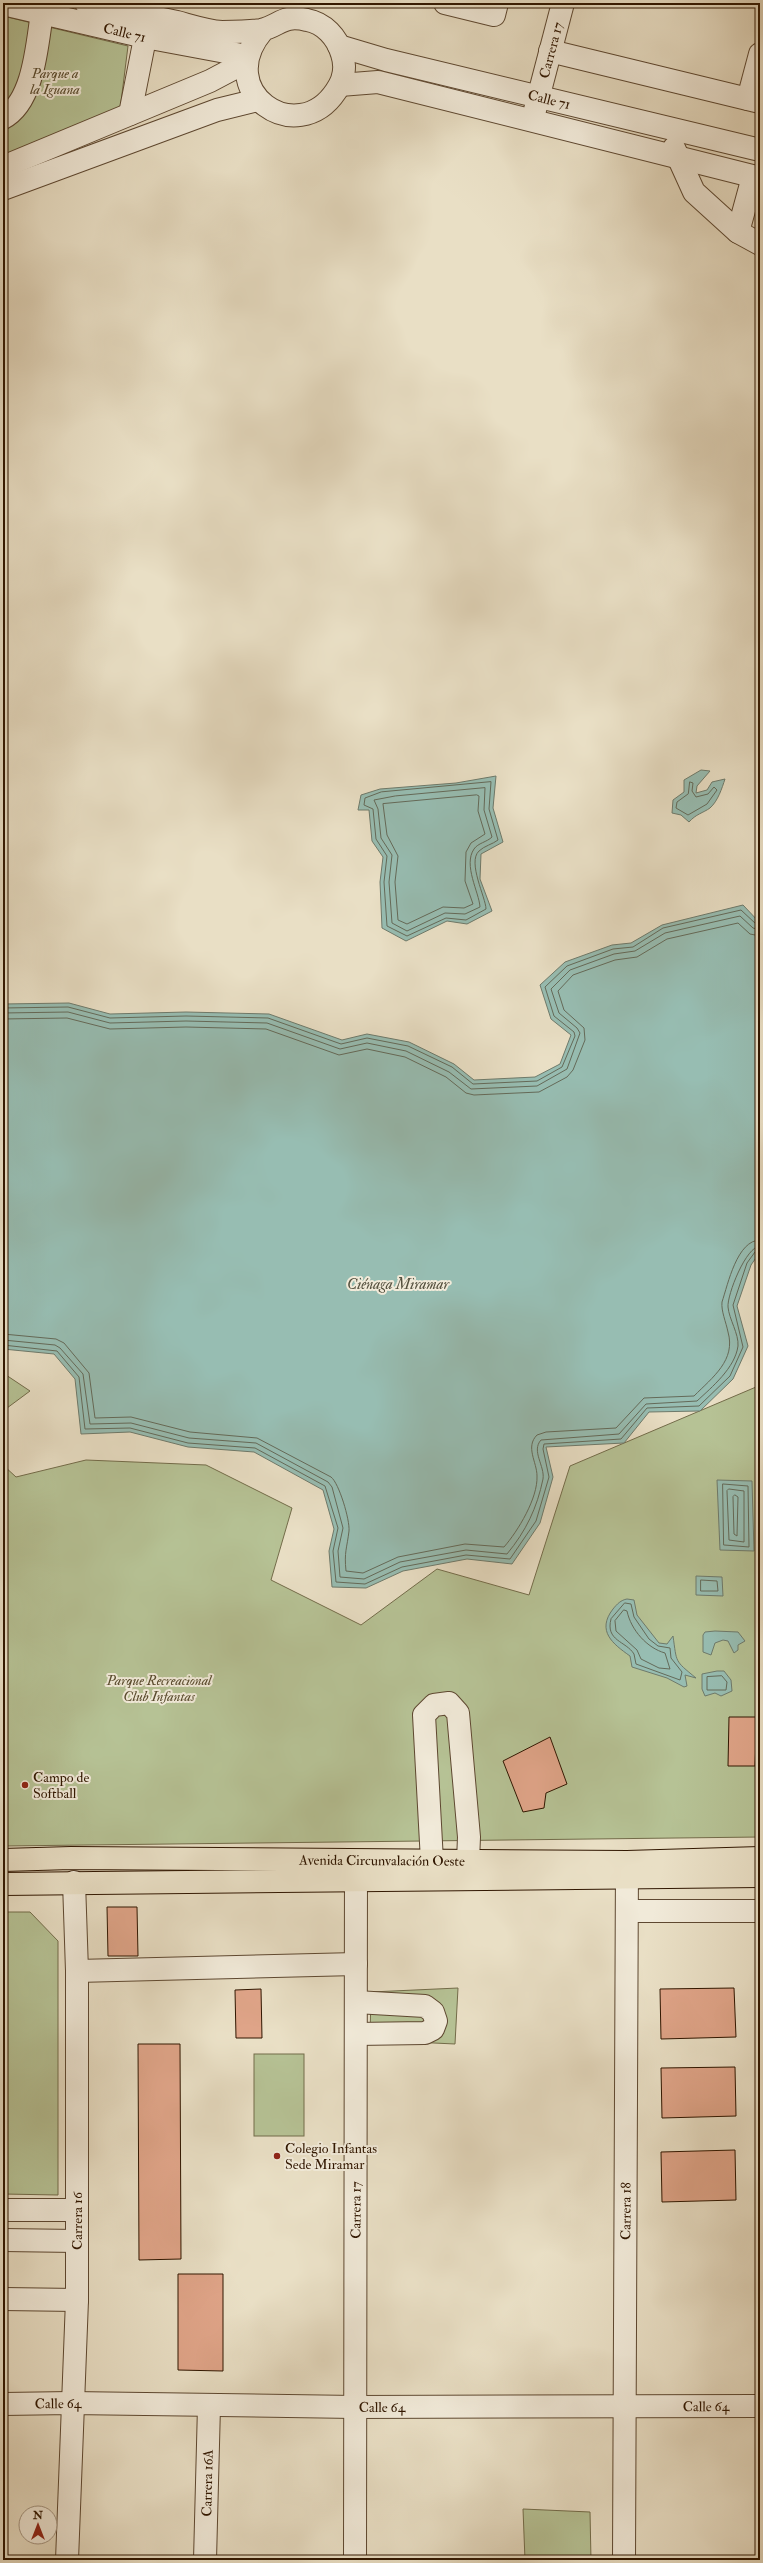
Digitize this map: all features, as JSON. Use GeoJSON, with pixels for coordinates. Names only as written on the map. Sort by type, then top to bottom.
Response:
{"type":"FeatureCollection","features":[{"type":"Feature","properties":{"kind":"main road","name":"Avenida Circunvalación Oeste"},"geometry":{"type":"LineString","coordinates":[[3,1860],[72,1858],[468,1861],[760,1876]]}},
{"type":"Feature","properties":{"kind":"main road","name":"Avenida Circunvalación Oeste"},"geometry":{"type":"LineString","coordinates":[[3,1884],[74,1882],[356,1882],[627,1870],[760,1858]]}},
{"type":"Feature","properties":{"kind":"street","name":"Calle 71"},"geometry":{"type":"LineString","coordinates":[[86,3],[159,23],[246,59]]}},
{"type":"Feature","properties":{"kind":"street"},"geometry":{"type":"LineString","coordinates":[[445,3],[494,15],[497,3]]}},
{"type":"Feature","properties":{"kind":"street","name":"Carrera 17"},"geometry":{"type":"LineString","coordinates":[[533,121],[563,3]]}},
{"type":"Feature","properties":{"kind":"street","name":"Calle 71"},"geometry":{"type":"LineString","coordinates":[[3,4],[42,13],[159,23],[220,32],[263,30]]}},
{"type":"Feature","properties":{"kind":"street"},"geometry":{"type":"LineString","coordinates":[[300,10],[311,20],[323,27],[340,46],[344,72],[340,85],[330,101],[313,112],[294,116],[274,111],[258,100],[248,82],[246,59],[253,41],[263,30],[300,10]]}},
{"type":"Feature","properties":{"kind":"street"},"geometry":{"type":"LineString","coordinates":[[3,118],[12,113],[29,83],[42,13]]}},
{"type":"Feature","properties":{"kind":"street"},"geometry":{"type":"LineString","coordinates":[[130,114],[159,23]]}},
{"type":"Feature","properties":{"kind":"street","name":"Calle 71"},"geometry":{"type":"LineString","coordinates":[[340,46],[386,60],[760,150]]}},
{"type":"Feature","properties":{"kind":"street"},"geometry":{"type":"LineString","coordinates":[[550,51],[754,101],[760,54]]}},
{"type":"Feature","properties":{"kind":"street"},"geometry":{"type":"LineString","coordinates":[[5,162],[130,114],[210,81],[246,59]]}},
{"type":"Feature","properties":{"kind":"street","name":"Calle 71"},"geometry":{"type":"LineString","coordinates":[[340,85],[378,82],[757,177]]}},
{"type":"Feature","properties":{"kind":"street"},"geometry":{"type":"LineString","coordinates":[[3,189],[217,110],[258,100]]}},
{"type":"Feature","properties":{"kind":"street"},"geometry":{"type":"LineString","coordinates":[[667,127],[677,157],[694,192],[738,232],[760,244]]}},
{"type":"Feature","properties":{"kind":"street"},"geometry":{"type":"LineString","coordinates":[[738,232],[757,177]]}},
{"type":"Feature","properties":{"kind":"street"},"geometry":{"type":"LineString","coordinates":[[432,1861],[424,1715],[434,1705],[449,1703],[458,1713],[469,1837],[468,1861]]}},
{"type":"Feature","properties":{"kind":"street","name":"Carrera 17"},"geometry":{"type":"LineString","coordinates":[[355,2560],[356,1860]]}},
{"type":"Feature","properties":{"kind":"street","name":"Carrera 18"},"geometry":{"type":"LineString","coordinates":[[624,2560],[627,1870]]}},
{"type":"Feature","properties":{"kind":"street","name":"Carrera 16"},"geometry":{"type":"LineString","coordinates":[[67,2560],[77,2300],[77,1971],[74,1882]]}},
{"type":"Feature","properties":{"kind":"street"},"geometry":{"type":"LineString","coordinates":[[627,1910],[760,1911]]}},
{"type":"Feature","properties":{"kind":"street"},"geometry":{"type":"LineString","coordinates":[[77,1971],[356,1964]]}},
{"type":"Feature","properties":{"kind":"street"},"geometry":{"type":"LineString","coordinates":[[356,2002],[425,2006],[433,2012],[436,2021],[433,2029],[425,2033],[356,2034]]}},
{"type":"Feature","properties":{"kind":"street"},"geometry":{"type":"LineString","coordinates":[[3,2210],[77,2210]]}},
{"type":"Feature","properties":{"kind":"street"},"geometry":{"type":"LineString","coordinates":[[3,2240],[77,2241]]}},
{"type":"Feature","properties":{"kind":"street"},"geometry":{"type":"LineString","coordinates":[[3,2299],[77,2300]]}},
{"type":"Feature","properties":{"kind":"street","name":"Calle 64"},"geometry":{"type":"LineString","coordinates":[[3,2404],[72,2403],[355,2407],[760,2406]]}},
{"type":"Feature","properties":{"kind":"street","name":"Carrera 16A"},"geometry":{"type":"LineString","coordinates":[[205,2560],[209,2406]]}},
{"type":"Feature","properties":{"kind":"green space","name":"Parque a la Iguana"},"geometry":{"type":"Polygon","coordinates":[[[3,16],[128,46],[120,110],[3,157],[3,16]]]}},
{"type":"Feature","properties":{"kind":"green space","name":"Parque Recreacional Club Infantas"},"geometry":{"type":"Polygon","coordinates":[[[760,1320],[760,1837],[3,1846],[3,1465],[16,1477],[86,1460],[206,1465],[292,1508],[271,1580],[361,1625],[437,1569],[529,1595],[570,1466],[756,1387],[760,1320]]]}},
{"type":"Feature","properties":{"kind":"green space"},"geometry":{"type":"Polygon","coordinates":[[[3,1373],[30,1391],[3,1411],[3,1373]]]}},
{"type":"Feature","properties":{"kind":"green space"},"geometry":{"type":"Polygon","coordinates":[[[3,1912],[30,1912],[58,1941],[58,2195],[3,2194],[3,1912]]]}},
{"type":"Feature","properties":{"kind":"green space"},"geometry":{"type":"Polygon","coordinates":[[[458,1988],[455,2044],[370,2040],[371,1992],[458,1988]]]}},
{"type":"Feature","properties":{"kind":"green space"},"geometry":{"type":"Polygon","coordinates":[[[254,2054],[304,2054],[304,2136],[254,2136],[254,2054]]]}},
{"type":"Feature","properties":{"kind":"green space"},"geometry":{"type":"Polygon","coordinates":[[[523,2509],[590,2512],[591,2560],[525,2560],[523,2509]]]}},
{"type":"Feature","properties":{"kind":"water"},"geometry":{"type":"Polygon","coordinates":[[[701,770],[710,771],[697,786],[696,793],[707,790],[712,782],[725,779],[713,805],[689,822],[681,815],[672,813],[673,800],[684,792],[684,780],[701,770]]]}},
{"type":"Feature","properties":{"kind":"water"},"geometry":{"type":"Polygon","coordinates":[[[496,776],[493,808],[503,842],[481,854],[480,879],[492,911],[467,924],[447,921],[406,941],[382,928],[380,882],[383,857],[372,841],[369,810],[358,810],[361,795],[380,789],[456,783],[496,776]]]}},
{"type":"Feature","properties":{"kind":"water","name":"Ciénaga Miramar"},"geometry":{"type":"Polygon","coordinates":[[[743,905],[760,923],[760,1252],[751,1265],[737,1306],[748,1346],[733,1379],[700,1411],[649,1412],[624,1443],[546,1447],[553,1477],[540,1523],[512,1564],[467,1559],[403,1571],[366,1588],[332,1587],[329,1551],[334,1529],[323,1490],[254,1452],[188,1447],[130,1432],[81,1434],[75,1379],[54,1354],[3,1349],[3,1004],[69,1003],[110,1014],[186,1012],[269,1014],[342,1040],[367,1034],[409,1042],[454,1064],[474,1080],[535,1077],[560,1064],[571,1035],[551,1019],[540,985],[565,962],[612,945],[631,943],[662,925],[743,905]]]}},
{"type":"Feature","properties":{"kind":"water"},"geometry":{"type":"Polygon","coordinates":[[[717,1480],[752,1481],[754,1551],[720,1550],[717,1480]]]}},
{"type":"Feature","properties":{"kind":"water"},"geometry":{"type":"Polygon","coordinates":[[[696,1576],[722,1577],[723,1596],[696,1595],[696,1576]]]}},
{"type":"Feature","properties":{"kind":"water"},"geometry":{"type":"Polygon","coordinates":[[[627,1599],[634,1600],[637,1615],[659,1643],[667,1644],[673,1636],[676,1656],[680,1664],[696,1678],[685,1675],[687,1686],[684,1687],[667,1678],[632,1667],[630,1656],[613,1642],[606,1630],[608,1617],[618,1604],[627,1599]]]}},
{"type":"Feature","properties":{"kind":"water"},"geometry":{"type":"Polygon","coordinates":[[[705,1632],[738,1632],[745,1641],[738,1645],[738,1650],[734,1653],[728,1641],[723,1640],[715,1643],[711,1655],[703,1652],[703,1635],[705,1632]]]}},
{"type":"Feature","properties":{"kind":"water"},"geometry":{"type":"Polygon","coordinates":[[[724,1671],[731,1680],[732,1691],[721,1696],[715,1693],[705,1696],[702,1689],[702,1674],[724,1671]]]}},
{"type":"Feature","properties":{"kind":"building"},"geometry":{"type":"Polygon","coordinates":[[[729,1717],[757,1717],[755,1766],[728,1766],[729,1717]]]}},
{"type":"Feature","properties":{"kind":"building"},"geometry":{"type":"Polygon","coordinates":[[[550,1737],[567,1784],[546,1793],[544,1808],[523,1812],[503,1761],[550,1737]]]}},
{"type":"Feature","properties":{"kind":"building"},"geometry":{"type":"Polygon","coordinates":[[[107,1907],[137,1907],[138,1956],[108,1956],[107,1907]]]}},
{"type":"Feature","properties":{"kind":"building"},"geometry":{"type":"Polygon","coordinates":[[[734,1988],[736,2037],[661,2039],[660,1989],[734,1988]]]}},
{"type":"Feature","properties":{"kind":"building"},"geometry":{"type":"Polygon","coordinates":[[[261,1989],[262,2038],[236,2038],[235,1990],[261,1989]]]}},
{"type":"Feature","properties":{"kind":"building"},"geometry":{"type":"Polygon","coordinates":[[[138,2044],[180,2044],[181,2259],[139,2260],[138,2044]]]}},
{"type":"Feature","properties":{"kind":"building"},"geometry":{"type":"Polygon","coordinates":[[[735,2067],[736,2116],[662,2118],[661,2068],[735,2067]]]}},
{"type":"Feature","properties":{"kind":"building"},"geometry":{"type":"Polygon","coordinates":[[[735,2150],[736,2200],[662,2202],[661,2152],[735,2150]]]}},
{"type":"Feature","properties":{"kind":"building"},"geometry":{"type":"Polygon","coordinates":[[[178,2274],[223,2274],[223,2371],[178,2370],[178,2274]]]}},
{"type":"Feature","properties":{"kind":"place","name":"Campo de Softball"},"geometry":{"type":"Point","coordinates":[25,1785]}},
{"type":"Feature","properties":{"kind":"place","name":"Colegio Infantas Sede Miramar"},"geometry":{"type":"Point","coordinates":[277,2156]}}]}
